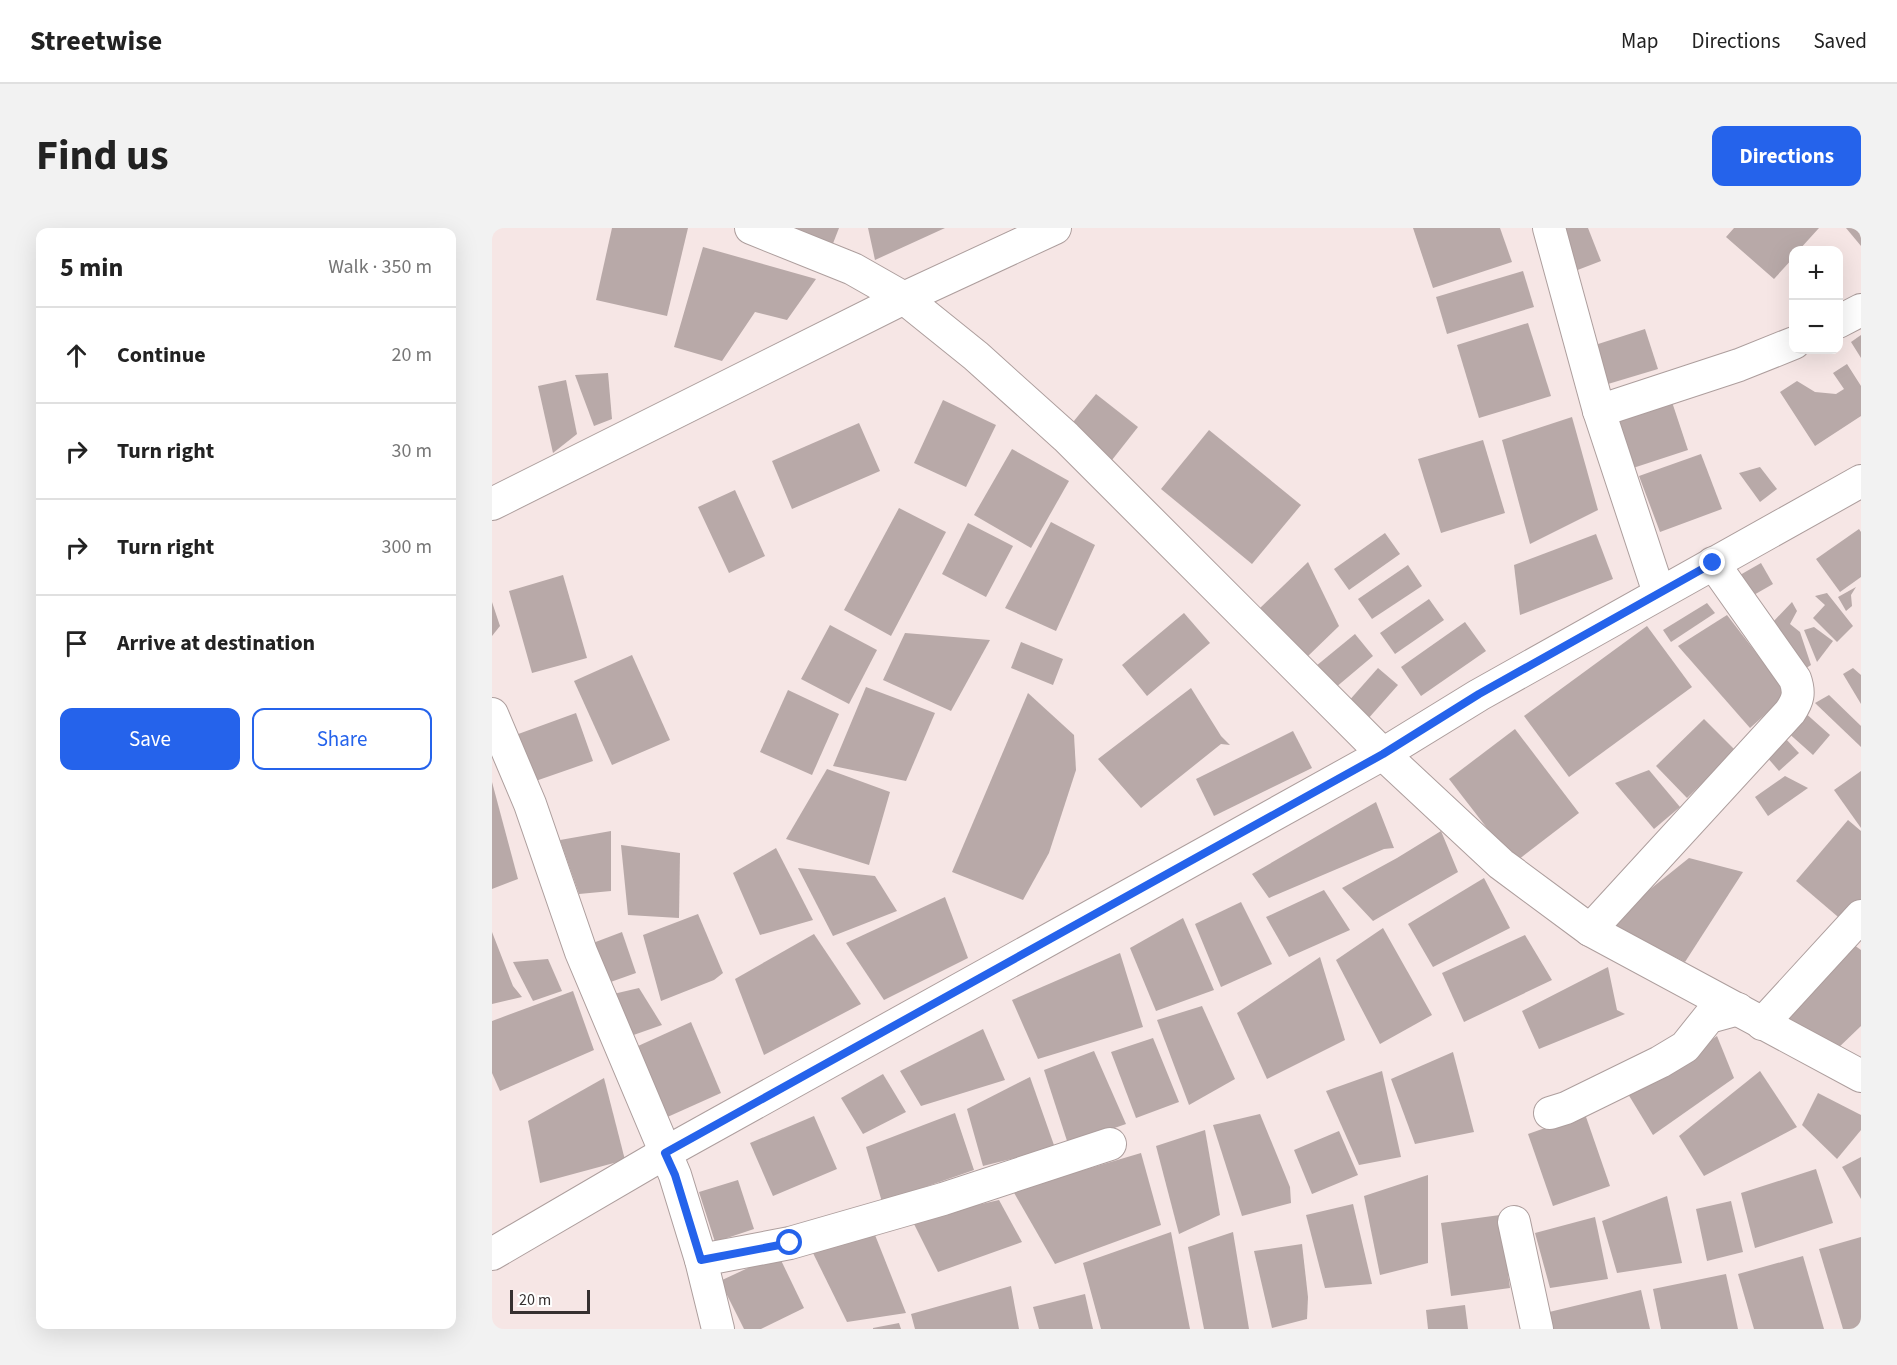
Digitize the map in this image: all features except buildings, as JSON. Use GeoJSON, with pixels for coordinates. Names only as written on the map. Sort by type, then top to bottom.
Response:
{"type":"FeatureCollection","features":[{"type":"Feature","properties":{"kind":"street"},"geometry":{"type":"LineString","coordinates":[[751,228],[853,269],[904,298],[976,356],[1066,437],[1383,754],[1501,864],[1590,930],[1861,1076]]}},
{"type":"Feature","properties":{"kind":"street"},"geometry":{"type":"LineString","coordinates":[[492,504],[904,298],[1055,228]]}},
{"type":"Feature","properties":{"kind":"street"},"geometry":{"type":"LineString","coordinates":[[1549,228],[1599,411],[1659,593]]}},
{"type":"Feature","properties":{"kind":"street"},"geometry":{"type":"LineString","coordinates":[[1843,320],[1861,310]]}},
{"type":"Feature","properties":{"kind":"street"},"geometry":{"type":"LineString","coordinates":[[1599,411],[1739,365],[1789,345]]}},
{"type":"Feature","properties":{"kind":"street"},"geometry":{"type":"LineString","coordinates":[[492,1254],[665,1153],[1383,754],[1479,694],[1861,481]]}},
{"type":"Feature","properties":{"kind":"street"},"geometry":{"type":"LineString","coordinates":[[1590,930],[1790,712],[1797,701],[1799,690],[1795,679],[1713,563]]}},
{"type":"Feature","properties":{"kind":"street"},"geometry":{"type":"LineString","coordinates":[[492,714],[530,804],[581,952],[675,1175],[701,1260],[718,1329]]}},
{"type":"Feature","properties":{"kind":"street"},"geometry":{"type":"LineString","coordinates":[[1550,1113],[1566,1108],[1660,1062],[1685,1047],[1709,1017],[1750,1016],[1861,916]]}},
{"type":"Feature","properties":{"kind":"street"},"geometry":{"type":"LineString","coordinates":[[701,1260],[790,1243],[943,1199],[1110,1144]]}},
{"type":"Feature","properties":{"kind":"street"},"geometry":{"type":"LineString","coordinates":[[1514,1222],[1537,1329]]}},
{"type":"Feature","properties":{"kind":"route"},"geometry":{"type":"LineString","coordinates":[[790,1243],[701,1260],[675,1175],[665,1153],[1383,754],[1479,694],[1713,563]]}}]}
